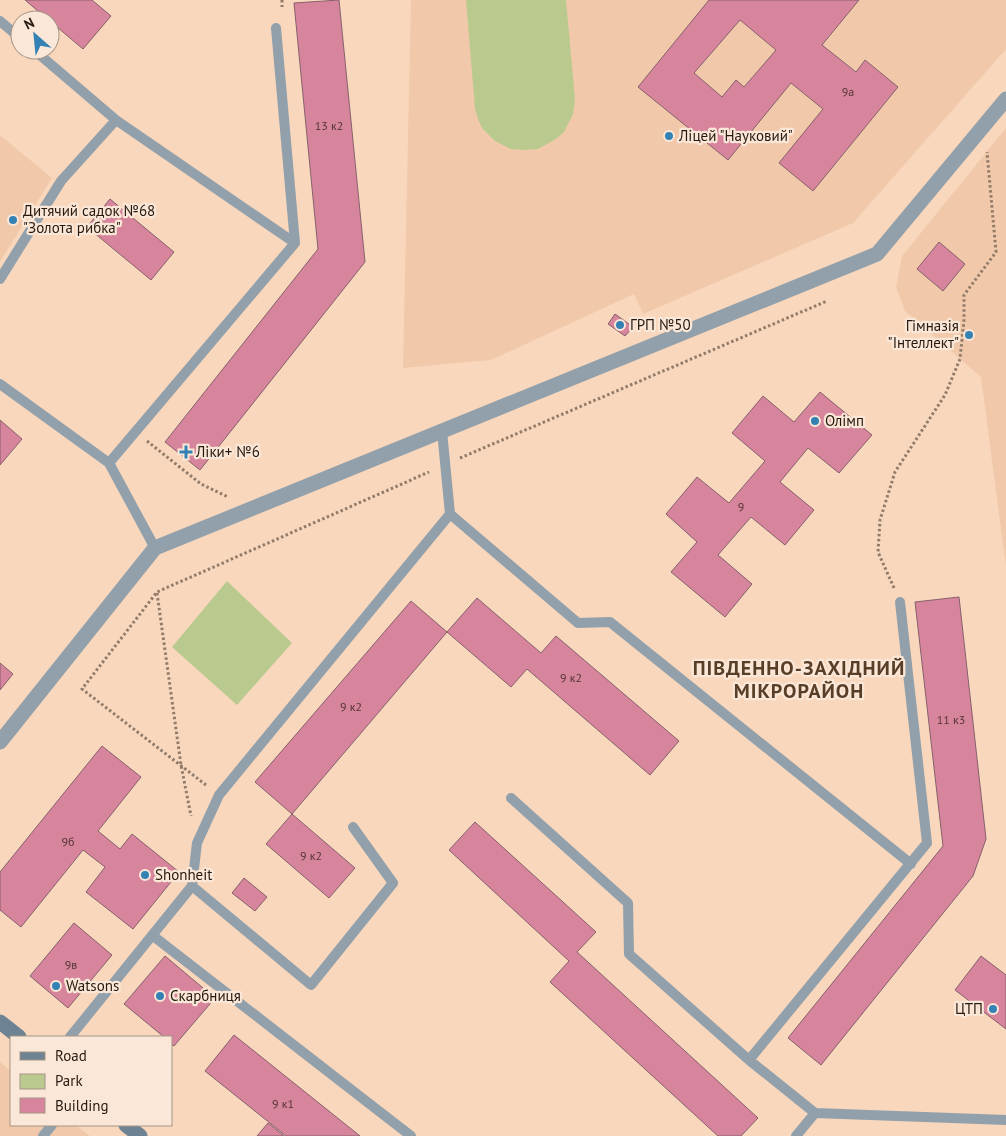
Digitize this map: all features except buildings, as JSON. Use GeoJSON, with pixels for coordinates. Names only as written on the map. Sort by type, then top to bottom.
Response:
{"type":"FeatureCollection","features":[{"type":"Feature","properties":{"kind":"main road"},"geometry":{"type":"LineString","coordinates":[[0,1022],[18,1036]]}},
{"type":"Feature","properties":{"kind":"main road"},"geometry":{"type":"LineString","coordinates":[[127,1126],[140,1136]]}},
{"type":"Feature","properties":{"kind":"street"},"geometry":{"type":"LineString","coordinates":[[0,742],[155,548],[877,254],[1006,99]]}},
{"type":"Feature","properties":{"kind":"lane"},"geometry":{"type":"LineString","coordinates":[[0,20],[10,29]]}},
{"type":"Feature","properties":{"kind":"lane"},"geometry":{"type":"LineString","coordinates":[[109,463],[295,243],[276,28]]}},
{"type":"Feature","properties":{"kind":"lane"},"geometry":{"type":"LineString","coordinates":[[46,60],[116,120],[295,243]]}},
{"type":"Feature","properties":{"kind":"lane"},"geometry":{"type":"LineString","coordinates":[[0,279],[61,181],[116,120]]}},
{"type":"Feature","properties":{"kind":"lane"},"geometry":{"type":"LineString","coordinates":[[0,384],[109,463],[155,548]]}},
{"type":"Feature","properties":{"kind":"lane"},"geometry":{"type":"LineString","coordinates":[[442,432],[450,514],[578,623],[610,622],[911,864]]}},
{"type":"Feature","properties":{"kind":"lane"},"geometry":{"type":"LineString","coordinates":[[71,1036],[192,886],[196,843],[218,795],[450,514]]}},
{"type":"Feature","properties":{"kind":"lane"},"geometry":{"type":"LineString","coordinates":[[749,1060],[928,843],[900,602]]}},
{"type":"Feature","properties":{"kind":"lane"},"geometry":{"type":"LineString","coordinates":[[512,798],[628,903],[629,954],[749,1060],[815,1113],[1006,1120]]}},
{"type":"Feature","properties":{"kind":"lane"},"geometry":{"type":"LineString","coordinates":[[192,886],[310,985],[393,883],[353,827]]}},
{"type":"Feature","properties":{"kind":"lane"},"geometry":{"type":"LineString","coordinates":[[152,935],[411,1136]]}},
{"type":"Feature","properties":{"kind":"lane"},"geometry":{"type":"LineString","coordinates":[[796,1136],[815,1113]]}},
{"type":"Feature","properties":{"kind":"lane"},"geometry":{"type":"LineString","coordinates":[[43,1136],[51,1126]]}},
{"type":"Feature","properties":{"kind":"path"},"geometry":{"type":"LineString","coordinates":[[282,0],[282,7]]}},
{"type":"Feature","properties":{"kind":"path"},"geometry":{"type":"LineString","coordinates":[[900,602],[878,552],[880,520],[895,472],[945,395],[960,359],[964,320],[964,295],[996,252],[987,152]]}},
{"type":"Feature","properties":{"kind":"path"},"geometry":{"type":"LineString","coordinates":[[218,795],[82,688],[157,592],[445,465],[827,301]]}},
{"type":"Feature","properties":{"kind":"path"},"geometry":{"type":"LineString","coordinates":[[135,432],[201,484],[230,498]]}},
{"type":"Feature","properties":{"kind":"path"},"geometry":{"type":"LineString","coordinates":[[157,592],[181,765],[196,843]]}},
{"type":"Feature","properties":{"kind":"shaded area","name":"Ліцей \"Науковий\""},"geometry":{"type":"Polygon","coordinates":[[[411,0],[1006,0],[1006,49],[853,223],[643,314],[634,294],[491,360],[403,368],[411,0]]]}},
{"type":"Feature","properties":{"kind":"shaded area","name":"Гімназія \"Інтеллект\""},"geometry":{"type":"Polygon","coordinates":[[[1006,128],[1006,567],[981,377],[905,311],[896,287],[902,256],[1006,128]]]}},
{"type":"Feature","properties":{"kind":"shaded area","name":"Дитячий садок №68 \"Золота рибка\""},"geometry":{"type":"Polygon","coordinates":[[[0,135],[52,178],[0,262],[0,135]]]}},
{"type":"Feature","properties":{"kind":"shaded area"},"geometry":{"type":"Polygon","coordinates":[[[0,1062],[10,1070],[10,1126],[77,1126],[90,1136],[0,1136],[0,1062]]]}},
{"type":"Feature","properties":{"kind":"green space"},"geometry":{"type":"Polygon","coordinates":[[[466,0],[566,0],[575,99],[573,114],[564,132],[556,139],[538,149],[511,149],[495,141],[482,128],[475,109],[466,0]]]}},
{"type":"Feature","properties":{"kind":"green space"},"geometry":{"type":"Polygon","coordinates":[[[227,581],[292,643],[237,705],[172,647],[227,581]]]}},
{"type":"Feature","properties":{"kind":"place","name":"Ліцей \"Науковий\""},"geometry":{"type":"Point","coordinates":[669,136]}},
{"type":"Feature","properties":{"kind":"place","name":"Дитячий садок №68 \"Золота рибка\""},"geometry":{"type":"Point","coordinates":[13,220]}},
{"type":"Feature","properties":{"kind":"place","name":"ГРП №50"},"geometry":{"type":"Point","coordinates":[620,325]}},
{"type":"Feature","properties":{"kind":"place","name":"Гімназія \"Інтеллект\""},"geometry":{"type":"Point","coordinates":[969,335]}},
{"type":"Feature","properties":{"kind":"place","name":"Олімп"},"geometry":{"type":"Point","coordinates":[815,421]}},
{"type":"Feature","properties":{"kind":"place","name":"Ліки+ №6"},"geometry":{"type":"Point","coordinates":[186,452]}},
{"type":"Feature","properties":{"kind":"place","name":"Shonheit"},"geometry":{"type":"Point","coordinates":[145,875]}},
{"type":"Feature","properties":{"kind":"place","name":"Watsons"},"geometry":{"type":"Point","coordinates":[56,986]}},
{"type":"Feature","properties":{"kind":"place","name":"Скарбниця"},"geometry":{"type":"Point","coordinates":[160,996]}},
{"type":"Feature","properties":{"kind":"place","name":"ЦТП"},"geometry":{"type":"Point","coordinates":[993,1009]}},
{"type":"Feature","properties":{"kind":"district","name":"ПІВДЕННО-ЗАХІДНИЙ МІКРОРАЙОН"},"geometry":{"type":"Point","coordinates":[799,680]}}]}
